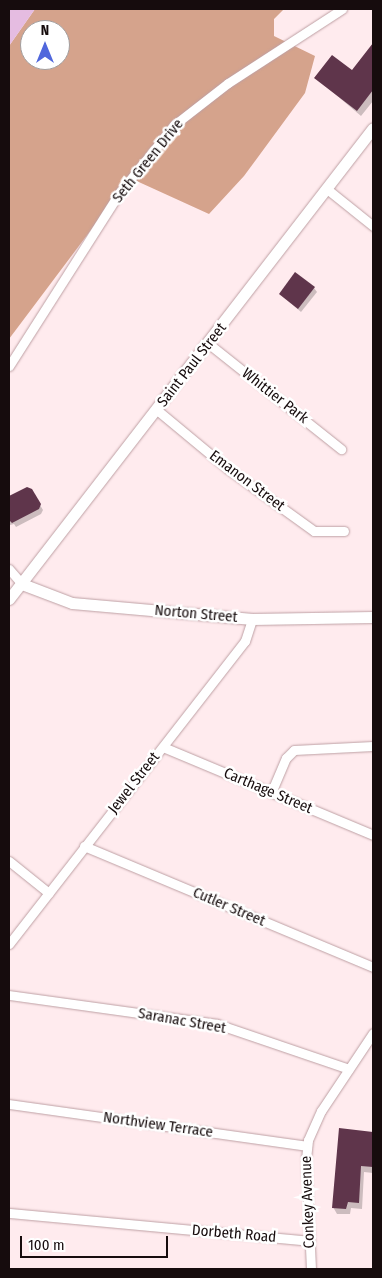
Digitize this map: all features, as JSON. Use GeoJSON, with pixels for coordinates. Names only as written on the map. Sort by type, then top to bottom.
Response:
{"type":"FeatureCollection","features":[{"type":"Feature","properties":{"kind":"main road","name":"Saint Paul Street"},"geometry":{"type":"LineString","coordinates":[[9,599],[157,410],[373,128]]}},
{"type":"Feature","properties":{"kind":"main road","name":"Norton Street"},"geometry":{"type":"LineString","coordinates":[[22,584],[72,602],[252,619],[373,617]]}},
{"type":"Feature","properties":{"kind":"street","name":"Seth Green Drive"},"geometry":{"type":"LineString","coordinates":[[9,366],[120,192],[174,125],[228,83],[342,9]]}},
{"type":"Feature","properties":{"kind":"street"},"geometry":{"type":"LineString","coordinates":[[327,189],[373,226]]}},
{"type":"Feature","properties":{"kind":"street","name":"Whittier Park"},"geometry":{"type":"LineString","coordinates":[[208,344],[341,449]]}},
{"type":"Feature","properties":{"kind":"street","name":"Emanon Street"},"geometry":{"type":"LineString","coordinates":[[157,410],[228,469],[314,531],[344,531]]}},
{"type":"Feature","properties":{"kind":"street"},"geometry":{"type":"LineString","coordinates":[[9,569],[22,584]]}},
{"type":"Feature","properties":{"kind":"street","name":"Jewel Street"},"geometry":{"type":"LineString","coordinates":[[9,944],[244,641],[252,619]]}},
{"type":"Feature","properties":{"kind":"street"},"geometry":{"type":"LineString","coordinates":[[271,792],[286,758],[294,750],[373,746]]}},
{"type":"Feature","properties":{"kind":"street","name":"Carthage Street"},"geometry":{"type":"LineString","coordinates":[[162,747],[373,835]]}},
{"type":"Feature","properties":{"kind":"street","name":"Cutler Street"},"geometry":{"type":"LineString","coordinates":[[84,846],[373,967]]}},
{"type":"Feature","properties":{"kind":"street"},"geometry":{"type":"LineString","coordinates":[[9,862],[49,893]]}},
{"type":"Feature","properties":{"kind":"street","name":"Saranac Street"},"geometry":{"type":"LineString","coordinates":[[9,995],[217,1024],[349,1069]]}},
{"type":"Feature","properties":{"kind":"street","name":"Conkey Avenue"},"geometry":{"type":"LineString","coordinates":[[311,1269],[307,1146],[317,1119],[373,1033]]}},
{"type":"Feature","properties":{"kind":"street","name":"Northview Terrace"},"geometry":{"type":"LineString","coordinates":[[9,1104],[307,1146]]}},
{"type":"Feature","properties":{"kind":"street","name":"Dorbeth Road"},"geometry":{"type":"LineString","coordinates":[[9,1213],[310,1241]]}},
{"type":"Feature","properties":{"kind":"shaded area"},"geometry":{"type":"Polygon","coordinates":[[[9,9],[35,9],[27,20],[20,20],[20,30],[9,46],[9,9]]]}},
{"type":"Feature","properties":{"kind":"shaded area"},"geometry":{"type":"Polygon","coordinates":[[[35,9],[284,9],[274,19],[274,36],[315,56],[305,93],[244,176],[209,214],[130,178],[9,339],[9,46],[20,30],[20,70],[70,70],[70,20],[27,20],[35,9]]]}},
{"type":"Feature","properties":{"kind":"building"},"geometry":{"type":"Polygon","coordinates":[[[373,43],[373,90],[357,111],[314,78],[332,55],[352,70],[373,43]]]}},
{"type":"Feature","properties":{"kind":"building"},"geometry":{"type":"Polygon","coordinates":[[[295,272],[315,287],[298,309],[279,294],[295,272]]]}},
{"type":"Feature","properties":{"kind":"building"},"geometry":{"type":"Polygon","coordinates":[[[27,487],[32,489],[41,504],[39,509],[12,523],[9,520],[9,496],[27,487]]]}},
{"type":"Feature","properties":{"kind":"building"},"geometry":{"type":"Polygon","coordinates":[[[339,1128],[373,1132],[373,1167],[361,1166],[359,1203],[348,1202],[346,1209],[332,1208],[339,1128]]]}}]}
